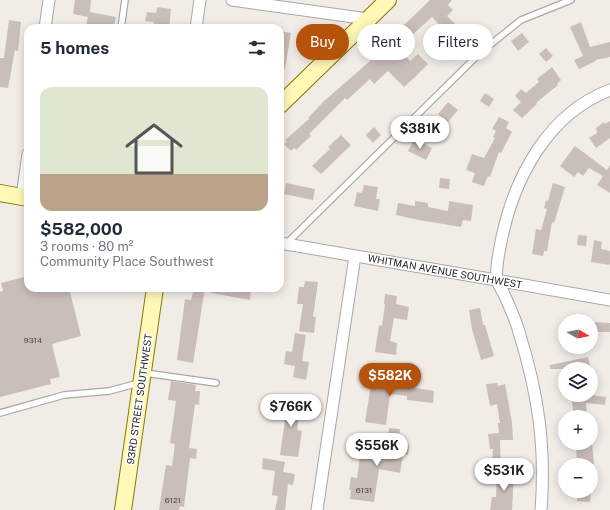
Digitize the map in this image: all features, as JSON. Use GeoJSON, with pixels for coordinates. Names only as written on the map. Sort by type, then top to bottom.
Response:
{"type":"FeatureCollection","features":[{"type":"Feature","properties":{"kind":"street"},"geometry":{"type":"LineString","coordinates":[[46,24],[49,0]]}},
{"type":"Feature","properties":{"kind":"street"},"geometry":{"type":"LineString","coordinates":[[197,24],[200,0]]}},
{"type":"Feature","properties":{"kind":"street"},"geometry":{"type":"LineString","coordinates":[[232,0],[276,3],[368,19]]}},
{"type":"Feature","properties":{"kind":"street"},"geometry":{"type":"LineString","coordinates":[[284,101],[388,0]]}},
{"type":"Feature","properties":{"kind":"street"},"geometry":{"type":"LineString","coordinates":[[541,510],[543,474],[542,437],[534,386],[528,360],[514,316],[496,280],[499,252],[507,213],[523,175],[549,133],[573,110],[610,90]]}},
{"type":"Feature","properties":{"kind":"street"},"geometry":{"type":"LineString","coordinates":[[0,192],[24,197]]}},
{"type":"Feature","properties":{"kind":"street","name":"WHITMAN AVENUE SOUTHWEST"},"geometry":{"type":"LineString","coordinates":[[284,244],[610,300]]}},
{"type":"Feature","properties":{"kind":"street"},"geometry":{"type":"LineString","coordinates":[[317,510],[355,256]]}},
{"type":"Feature","properties":{"kind":"street","name":"93RD STREET SOUTHWEST"},"geometry":{"type":"LineString","coordinates":[[123,510],[153,292]]}},
{"type":"Feature","properties":{"kind":"lane"},"geometry":{"type":"LineString","coordinates":[[122,24],[125,0]]}},
{"type":"Feature","properties":{"kind":"lane"},"geometry":{"type":"LineString","coordinates":[[284,243],[481,52],[521,20],[571,0]]}},
{"type":"Feature","properties":{"kind":"lane"},"geometry":{"type":"LineString","coordinates":[[0,413],[64,395],[109,391],[142,377],[216,383]]}},
{"type":"Feature","properties":{"kind":"building"},"geometry":{"type":"Polygon","coordinates":[[[75,0],[91,0],[90,12],[116,17],[115,24],[86,24],[88,17],[73,14],[75,0]]]}},
{"type":"Feature","properties":{"kind":"building"},"geometry":{"type":"Polygon","coordinates":[[[430,0],[452,0],[448,5],[453,10],[447,16],[455,24],[438,24],[432,17],[415,32],[415,24],[405,24],[430,0]]]}},
{"type":"Feature","properties":{"kind":"building"},"geometry":{"type":"Polygon","coordinates":[[[157,7],[171,9],[169,24],[154,24],[154,22],[145,21],[147,12],[156,13],[157,7]]]}},
{"type":"Feature","properties":{"kind":"building"},"geometry":{"type":"Polygon","coordinates":[[[9,20],[21,22],[18,51],[15,50],[8,88],[0,87],[0,58],[4,58],[9,20]]]}},
{"type":"Feature","properties":{"kind":"building"},"geometry":{"type":"Polygon","coordinates":[[[581,22],[590,47],[610,42],[610,57],[595,60],[596,61],[579,69],[574,60],[583,56],[570,27],[581,22]]]}},
{"type":"Feature","properties":{"kind":"building"},"geometry":{"type":"Polygon","coordinates":[[[284,32],[291,33],[284,69],[284,32]]]}},
{"type":"Feature","properties":{"kind":"building"},"geometry":{"type":"Polygon","coordinates":[[[522,33],[529,42],[518,51],[511,41],[522,33]]]}},
{"type":"Feature","properties":{"kind":"building"},"geometry":{"type":"Polygon","coordinates":[[[546,48],[553,56],[546,62],[539,54],[546,48]]]}},
{"type":"Feature","properties":{"kind":"building"},"geometry":{"type":"Polygon","coordinates":[[[418,54],[428,64],[404,87],[388,71],[374,84],[370,79],[347,100],[345,98],[309,134],[311,136],[296,150],[294,148],[291,151],[284,144],[287,142],[285,140],[309,119],[308,118],[324,101],[371,60],[410,61],[415,60],[415,57],[418,54]]]}},
{"type":"Feature","properties":{"kind":"building"},"geometry":{"type":"Polygon","coordinates":[[[552,67],[561,80],[557,84],[558,85],[536,103],[537,104],[522,118],[513,110],[521,102],[515,96],[521,89],[526,93],[539,82],[537,79],[552,67]]]}},
{"type":"Feature","properties":{"kind":"building"},"geometry":{"type":"Polygon","coordinates":[[[485,93],[494,99],[489,107],[480,101],[485,93]]]}},
{"type":"Feature","properties":{"kind":"building"},"geometry":{"type":"Polygon","coordinates":[[[448,102],[458,110],[448,122],[438,114],[448,102]]]}},
{"type":"Feature","properties":{"kind":"building"},"geometry":{"type":"Polygon","coordinates":[[[499,117],[509,122],[506,128],[512,132],[501,153],[499,152],[490,177],[488,176],[484,186],[472,182],[475,173],[466,170],[472,154],[484,158],[495,138],[493,137],[496,131],[492,129],[499,117]]]}},
{"type":"Feature","properties":{"kind":"building"},"geometry":{"type":"Polygon","coordinates":[[[610,121],[610,138],[596,148],[589,138],[597,133],[596,128],[604,122],[605,124],[610,121]]]}},
{"type":"Feature","properties":{"kind":"building"},"geometry":{"type":"Polygon","coordinates":[[[374,127],[381,135],[373,143],[366,135],[374,127]]]}},
{"type":"Feature","properties":{"kind":"building"},"geometry":{"type":"Polygon","coordinates":[[[341,135],[351,145],[321,174],[312,166],[330,149],[328,147],[341,135]]]}},
{"type":"Feature","properties":{"kind":"building"},"geometry":{"type":"Polygon","coordinates":[[[414,139],[432,148],[426,160],[408,151],[414,139]]]}},
{"type":"Feature","properties":{"kind":"building"},"geometry":{"type":"Polygon","coordinates":[[[575,146],[607,170],[610,165],[610,193],[597,185],[603,176],[589,168],[583,176],[578,172],[574,177],[560,166],[575,146]]]}},
{"type":"Feature","properties":{"kind":"building"},"geometry":{"type":"Polygon","coordinates":[[[440,178],[450,179],[449,189],[439,188],[440,178]]]}},
{"type":"Feature","properties":{"kind":"building"},"geometry":{"type":"Polygon","coordinates":[[[286,183],[315,189],[313,200],[284,194],[286,183]]]}},
{"type":"Feature","properties":{"kind":"building"},"geometry":{"type":"Polygon","coordinates":[[[553,183],[565,187],[554,223],[552,222],[547,251],[544,251],[543,256],[532,254],[536,229],[541,230],[547,209],[544,208],[546,200],[548,201],[553,183]]]}},
{"type":"Feature","properties":{"kind":"building"},"geometry":{"type":"Polygon","coordinates":[[[364,185],[378,187],[376,199],[380,199],[378,211],[354,206],[357,192],[362,193],[364,185]]]}},
{"type":"Feature","properties":{"kind":"building"},"geometry":{"type":"Polygon","coordinates":[[[415,201],[428,203],[428,207],[448,211],[449,201],[473,205],[471,221],[463,220],[461,227],[396,215],[398,203],[415,206],[415,201]]]}},
{"type":"Feature","properties":{"kind":"building"},"geometry":{"type":"Polygon","coordinates":[[[578,235],[587,236],[586,246],[577,245],[578,235]]]}},
{"type":"Feature","properties":{"kind":"building"},"geometry":{"type":"Polygon","coordinates":[[[594,240],[602,242],[601,249],[610,251],[609,265],[591,262],[594,240]]]}},
{"type":"Feature","properties":{"kind":"building"},"geometry":{"type":"Polygon","coordinates":[[[24,277],[24,292],[70,292],[81,336],[52,344],[60,377],[50,379],[51,384],[0,397],[0,292],[3,291],[1,283],[24,277]]]}},
{"type":"Feature","properties":{"kind":"building"},"geometry":{"type":"Polygon","coordinates":[[[305,281],[318,282],[313,317],[316,317],[314,333],[299,331],[303,304],[297,304],[299,287],[304,287],[305,281]]]}},
{"type":"Feature","properties":{"kind":"building"},"geometry":{"type":"Polygon","coordinates":[[[193,292],[204,292],[193,363],[177,360],[185,299],[191,300],[193,292]]]}},
{"type":"Feature","properties":{"kind":"building"},"geometry":{"type":"Polygon","coordinates":[[[211,292],[251,292],[250,300],[211,292]]]}},
{"type":"Feature","properties":{"kind":"building"},"geometry":{"type":"Polygon","coordinates":[[[385,294],[397,296],[396,304],[409,307],[407,320],[394,318],[390,341],[397,343],[396,355],[375,352],[379,325],[382,326],[385,294]]]}},
{"type":"Feature","properties":{"kind":"building"},"geometry":{"type":"Polygon","coordinates":[[[480,308],[483,325],[485,325],[494,356],[481,360],[472,329],[469,310],[480,308]]]}},
{"type":"Feature","properties":{"kind":"building"},"geometry":{"type":"Polygon","coordinates":[[[598,322],[610,323],[610,332],[598,332],[598,322]]]}},
{"type":"Feature","properties":{"kind":"building"},"geometry":{"type":"Polygon","coordinates":[[[295,333],[306,335],[302,361],[309,362],[306,380],[293,377],[295,366],[284,364],[286,351],[292,352],[295,333]]]}},
{"type":"Feature","properties":{"kind":"building"},"geometry":{"type":"Polygon","coordinates":[[[588,357],[589,362],[564,362],[588,357]]]}},
{"type":"Feature","properties":{"kind":"building"},"geometry":{"type":"Polygon","coordinates":[[[558,363],[558,369],[550,369],[550,365],[558,363]]]}},
{"type":"Feature","properties":{"kind":"building"},"geometry":{"type":"Polygon","coordinates":[[[369,373],[397,377],[396,385],[434,391],[433,403],[407,400],[407,396],[390,394],[386,425],[365,422],[371,385],[368,385],[369,373]]]}},
{"type":"Feature","properties":{"kind":"building"},"geometry":{"type":"Polygon","coordinates":[[[171,381],[196,385],[195,391],[200,391],[199,405],[195,404],[189,448],[197,449],[196,459],[190,458],[184,507],[180,506],[179,510],[159,510],[166,465],[172,466],[175,444],[170,443],[176,401],[168,400],[171,381]]]}},
{"type":"Feature","properties":{"kind":"building"},"geometry":{"type":"Polygon","coordinates":[[[497,383],[498,386],[505,384],[512,422],[513,440],[500,440],[501,471],[492,470],[493,449],[490,449],[488,434],[499,433],[498,423],[500,423],[497,404],[490,406],[486,384],[497,383]]]}},
{"type":"Feature","properties":{"kind":"building"},"geometry":{"type":"Polygon","coordinates":[[[598,396],[606,397],[605,405],[586,403],[586,410],[573,410],[572,402],[598,402],[598,396]]]}},
{"type":"Feature","properties":{"kind":"building"},"geometry":{"type":"Polygon","coordinates":[[[285,398],[302,401],[297,430],[302,431],[298,457],[280,455],[285,420],[281,420],[285,398]]]}},
{"type":"Feature","properties":{"kind":"building"},"geometry":{"type":"Polygon","coordinates":[[[389,428],[400,429],[398,443],[409,445],[408,455],[403,454],[400,473],[379,469],[374,502],[350,499],[351,490],[349,490],[351,477],[357,478],[361,449],[386,452],[389,428]]]}},
{"type":"Feature","properties":{"kind":"building"},"geometry":{"type":"Polygon","coordinates":[[[576,450],[593,450],[593,458],[577,458],[576,450]]]}},
{"type":"Feature","properties":{"kind":"building"},"geometry":{"type":"Polygon","coordinates":[[[263,458],[285,462],[283,472],[295,474],[293,485],[288,484],[285,510],[275,510],[278,496],[272,495],[275,471],[262,469],[263,458]]]}},
{"type":"Feature","properties":{"kind":"building"},"geometry":{"type":"Polygon","coordinates":[[[497,472],[514,473],[512,510],[490,510],[492,497],[496,497],[497,472]]]}},
{"type":"Feature","properties":{"kind":"building"},"geometry":{"type":"Polygon","coordinates":[[[577,498],[590,498],[590,502],[577,501],[577,498]]]}}]}
